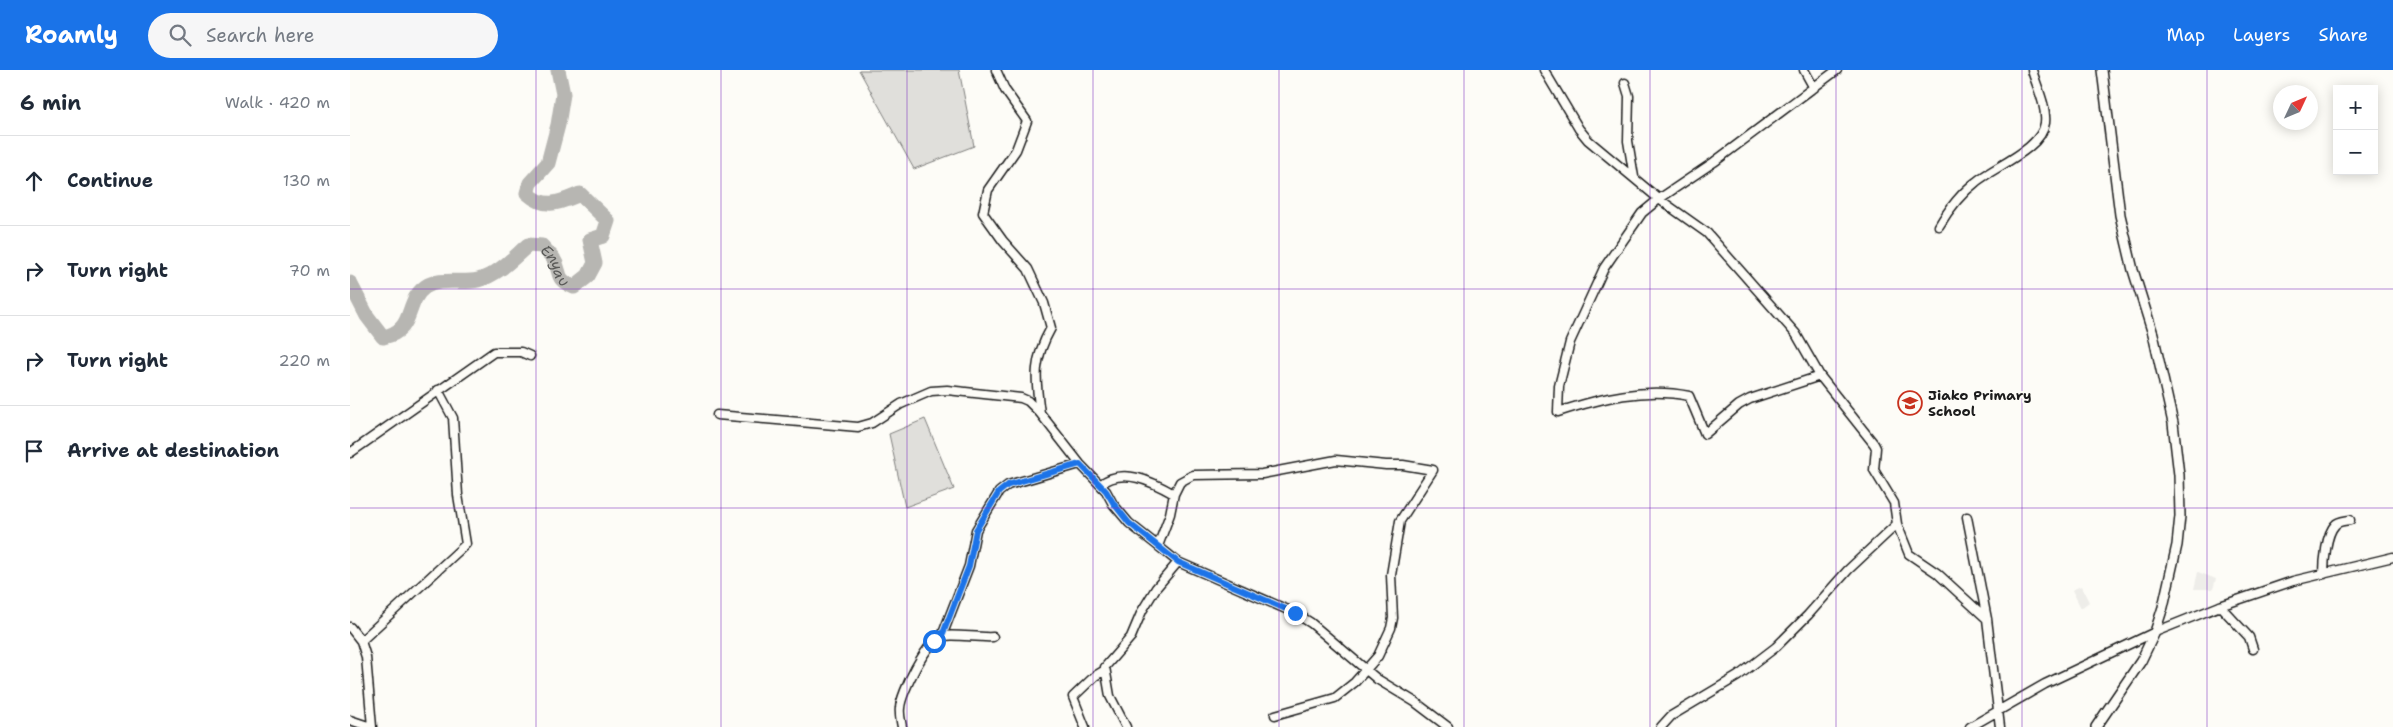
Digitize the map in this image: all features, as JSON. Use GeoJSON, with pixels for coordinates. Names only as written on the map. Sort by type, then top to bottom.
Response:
{"type":"FeatureCollection","features":[{"type":"Feature","properties":{"kind":"street"},"geometry":{"type":"LineString","coordinates":[[996,70],[1005,90],[1027,121],[1016,150],[988,190],[984,213],[1003,240],[1028,269],[1044,303],[1049,320],[1051,328],[1036,361],[1036,386],[1040,412]]}},
{"type":"Feature","properties":{"kind":"street"},"geometry":{"type":"LineString","coordinates":[[1544,70],[1582,134],[1659,199],[1701,228],[1796,334],[1820,376],[1874,444],[1874,470],[1894,503],[1897,524],[1909,554],[1937,573],[1987,619]]}},
{"type":"Feature","properties":{"kind":"street"},"geometry":{"type":"LineString","coordinates":[[1804,70],[1814,88]]}},
{"type":"Feature","properties":{"kind":"street"},"geometry":{"type":"LineString","coordinates":[[1820,376],[1750,399],[1739,405],[1705,434],[1689,396],[1675,393],[1640,393],[1600,400],[1558,412],[1559,386],[1566,353],[1604,268],[1642,213],[1837,70]]}},
{"type":"Feature","properties":{"kind":"street"},"geometry":{"type":"LineString","coordinates":[[1939,226],[1952,204],[1976,182],[2008,164],[2041,132],[2045,123],[2044,110],[2032,70]]}},
{"type":"Feature","properties":{"kind":"street"},"geometry":{"type":"LineString","coordinates":[[2096,727],[2141,661],[2155,632],[2163,607],[2177,545],[2180,516],[2179,475],[2173,423],[2153,334],[2129,256],[2120,215],[2102,70]]}},
{"type":"Feature","properties":{"kind":"street"},"geometry":{"type":"LineString","coordinates":[[1625,83],[1629,96],[1628,141],[1634,177]]}},
{"type":"Feature","properties":{"kind":"street"},"geometry":{"type":"LineString","coordinates":[[350,453],[494,352],[521,352],[530,356]]}},
{"type":"Feature","properties":{"kind":"street"},"geometry":{"type":"LineString","coordinates":[[361,641],[466,544],[458,495],[453,418],[438,390]]}},
{"type":"Feature","properties":{"kind":"street"},"geometry":{"type":"LineString","coordinates":[[717,415],[858,426],[872,422],[919,395],[931,391],[947,390],[1012,396],[1028,401],[1040,412],[1129,523],[1178,562],[1295,613],[1311,623],[1366,671],[1427,710],[1448,727]]}},
{"type":"Feature","properties":{"kind":"street"},"geometry":{"type":"LineString","coordinates":[[1158,546],[1170,514],[1174,494],[1180,482],[1192,475],[1262,474],[1336,460],[1386,465],[1403,464],[1433,470],[1400,521],[1391,575],[1392,623],[1378,656],[1366,671],[1334,698],[1275,714]]}},
{"type":"Feature","properties":{"kind":"street"},"geometry":{"type":"LineString","coordinates":[[942,636],[969,566],[976,530],[999,492],[1008,485],[1080,464]]}},
{"type":"Feature","properties":{"kind":"street"},"geometry":{"type":"LineString","coordinates":[[1100,485],[1113,477],[1124,476],[1149,482],[1174,494]]}},
{"type":"Feature","properties":{"kind":"street"},"geometry":{"type":"LineString","coordinates":[[1967,517],[1987,619],[2000,727]]}},
{"type":"Feature","properties":{"kind":"street"},"geometry":{"type":"LineString","coordinates":[[2324,574],[2324,557],[2332,529],[2337,523],[2350,520]]}},
{"type":"Feature","properties":{"kind":"street"},"geometry":{"type":"LineString","coordinates":[[1661,727],[1671,716],[1707,696],[1760,661],[1808,615],[1848,570],[1897,524]]}},
{"type":"Feature","properties":{"kind":"street"},"geometry":{"type":"LineString","coordinates":[[1970,727],[2045,684],[2155,632],[2220,606],[2293,581],[2393,557]]}},
{"type":"Feature","properties":{"kind":"street"},"geometry":{"type":"LineString","coordinates":[[1126,727],[1110,696],[1105,670],[1106,664],[1131,637],[1142,611],[1156,588],[1178,562]]}},
{"type":"Feature","properties":{"kind":"street"},"geometry":{"type":"LineString","coordinates":[[2220,606],[2249,637],[2253,649]]}},
{"type":"Feature","properties":{"kind":"street"},"geometry":{"type":"LineString","coordinates":[[350,627],[361,641],[366,657],[371,727],[350,720]]}},
{"type":"Feature","properties":{"kind":"street"},"geometry":{"type":"LineString","coordinates":[[902,727],[900,707],[903,694],[926,649],[934,641],[942,636],[993,637]]}},
{"type":"Feature","properties":{"kind":"street"},"geometry":{"type":"LineString","coordinates":[[1085,727],[1073,697],[1095,676],[1105,670]]}},
{"type":"Feature","properties":{"kind":"shaded area"},"geometry":{"type":"Polygon","coordinates":[[[859,70],[959,70],[974,146],[914,169],[859,70]]]}},
{"type":"Feature","properties":{"kind":"shaded area"},"geometry":{"type":"Polygon","coordinates":[[[925,419],[954,489],[905,507],[889,434],[925,419]]]}},
{"type":"Feature","properties":{"kind":"shaded area"},"geometry":{"type":"Polygon","coordinates":[[[2198,572],[2216,579],[2213,589],[2194,589],[2198,572]]]}},
{"type":"Feature","properties":{"kind":"shaded area"},"geometry":{"type":"Polygon","coordinates":[[[2081,586],[2089,602],[2081,608],[2072,590],[2081,586]]]}},
{"type":"Feature","properties":{"kind":"waterway","name":"Enyau"},"geometry":{"type":"LineString","coordinates":[[350,283],[367,316],[383,337],[401,329],[414,300],[425,287],[437,282],[471,281],[485,278],[505,266],[528,245],[542,246],[553,258],[561,278],[567,284],[574,287],[588,276],[595,263],[590,240],[603,236],[608,221],[580,194],[559,202],[546,203],[540,202],[527,193],[530,183],[548,163],[558,125],[563,94],[558,70]]}},
{"type":"Feature","properties":{"kind":"place","name":"Jiako Primary School"},"geometry":{"type":"Point","coordinates":[1910,403]}},
{"type":"Feature","properties":{"kind":"route"},"geometry":{"type":"LineString","coordinates":[[934,641],[942,636],[969,566],[976,530],[999,492],[1008,485],[1080,464],[1106,491],[1120,514],[1178,562],[1187,564],[1278,607],[1295,613]]}}]}
